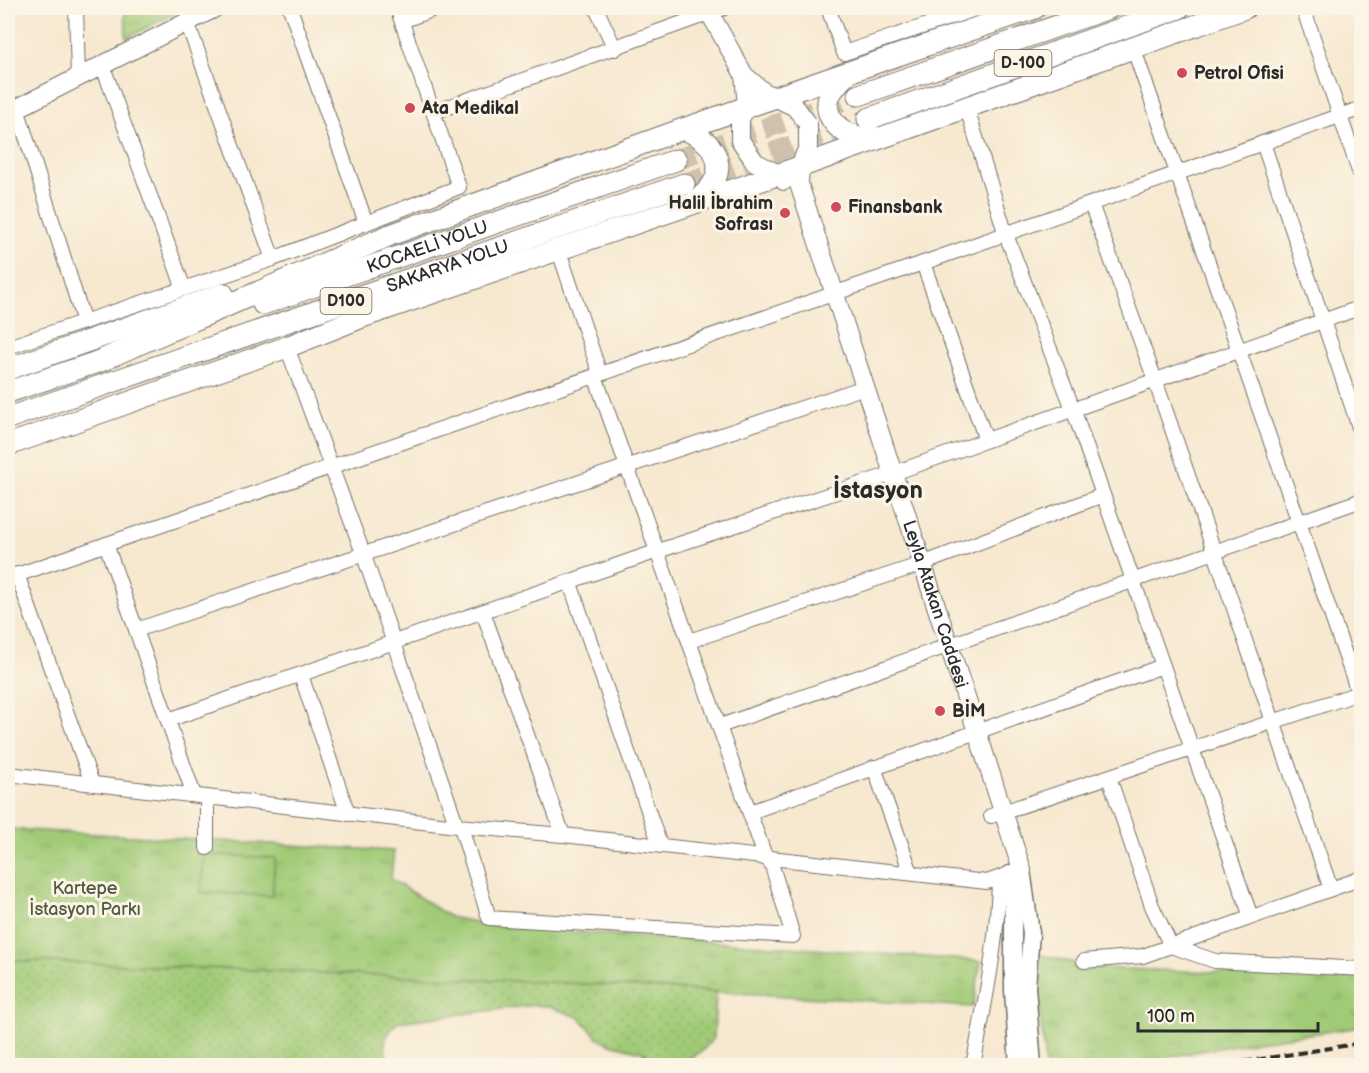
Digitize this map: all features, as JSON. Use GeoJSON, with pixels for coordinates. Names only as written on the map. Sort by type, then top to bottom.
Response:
{"type":"FeatureCollection","features":[{"type":"Feature","properties":{"kind":"highway"},"geometry":{"type":"LineString","coordinates":[[8,369],[390,235],[772,97],[1035,8]]}},
{"type":"Feature","properties":{"kind":"highway","name":"D-100"},"geometry":{"type":"LineString","coordinates":[[859,95],[1108,8]]}},
{"type":"Feature","properties":{"kind":"highway","name":"D-100"},"geometry":{"type":"LineString","coordinates":[[868,120],[1179,8]]}},
{"type":"Feature","properties":{"kind":"highway"},"geometry":{"type":"LineString","coordinates":[[689,193],[792,182],[836,154],[966,105],[1245,8]]}},
{"type":"Feature","properties":{"kind":"highway"},"geometry":{"type":"LineString","coordinates":[[850,71],[836,84],[828,100],[831,118],[836,125],[851,135],[867,138],[890,134]]}},
{"type":"Feature","properties":{"kind":"highway"},"geometry":{"type":"LineString","coordinates":[[8,445],[287,347],[362,317],[558,248],[714,183],[718,168],[717,159],[707,141],[683,129]]}},
{"type":"Feature","properties":{"kind":"highway","name":"KOCAELİ YOLU"},"geometry":{"type":"LineString","coordinates":[[8,392],[676,160]]}},
{"type":"Feature","properties":{"kind":"highway","name":"SAKARYA YOLU"},"geometry":{"type":"LineString","coordinates":[[8,418],[689,193]]}},
{"type":"Feature","properties":{"kind":"highway"},"geometry":{"type":"LineString","coordinates":[[95,363],[390,235]]}},
{"type":"Feature","properties":{"kind":"highway"},"geometry":{"type":"LineString","coordinates":[[96,388],[362,317]]}},
{"type":"Feature","properties":{"kind":"highway"},"geometry":{"type":"LineString","coordinates":[[8,435],[118,407]]}},
{"type":"Feature","properties":{"kind":"main road"},"geometry":{"type":"LineString","coordinates":[[714,9],[744,75],[747,106],[738,128],[743,148],[754,162],[792,182],[808,147],[808,124],[795,107],[772,97],[744,75]]}},
{"type":"Feature","properties":{"kind":"main road"},"geometry":{"type":"LineString","coordinates":[[12,111],[201,13]]}},
{"type":"Feature","properties":{"kind":"main road","name":"Leyla Atakan Caddesi"},"geometry":{"type":"LineString","coordinates":[[792,182],[997,814],[1010,874]]}},
{"type":"Feature","properties":{"kind":"street"},"geometry":{"type":"LineString","coordinates":[[76,8],[78,77]]}},
{"type":"Feature","properties":{"kind":"street"},"geometry":{"type":"LineString","coordinates":[[290,8],[366,223]]}},
{"type":"Feature","properties":{"kind":"street"},"geometry":{"type":"LineString","coordinates":[[8,347],[273,259],[459,187],[397,8]]}},
{"type":"Feature","properties":{"kind":"street"},"geometry":{"type":"LineString","coordinates":[[402,21],[437,8]]}},
{"type":"Feature","properties":{"kind":"street"},"geometry":{"type":"LineString","coordinates":[[596,8],[615,49]]}},
{"type":"Feature","properties":{"kind":"street"},"geometry":{"type":"LineString","coordinates":[[828,8],[844,53],[978,8]]}},
{"type":"Feature","properties":{"kind":"street"},"geometry":{"type":"LineString","coordinates":[[1303,8],[1338,117],[1362,180]]}},
{"type":"Feature","properties":{"kind":"street"},"geometry":{"type":"LineString","coordinates":[[434,112],[615,49],[714,9]]}},
{"type":"Feature","properties":{"kind":"street"},"geometry":{"type":"LineString","coordinates":[[201,13],[273,259]]}},
{"type":"Feature","properties":{"kind":"street"},"geometry":{"type":"LineString","coordinates":[[997,814],[1274,721],[1360,696],[1133,47]]}},
{"type":"Feature","properties":{"kind":"street"},"geometry":{"type":"LineString","coordinates":[[102,64],[184,289]]}},
{"type":"Feature","properties":{"kind":"street"},"geometry":{"type":"LineString","coordinates":[[966,105],[1005,232],[1073,409],[1251,917]]}},
{"type":"Feature","properties":{"kind":"street"},"geometry":{"type":"LineString","coordinates":[[92,783],[12,576],[923,263],[1005,232],[1362,108]]}},
{"type":"Feature","properties":{"kind":"street"},"geometry":{"type":"LineString","coordinates":[[12,111],[84,322]]}},
{"type":"Feature","properties":{"kind":"street"},"geometry":{"type":"LineString","coordinates":[[1263,143],[1321,321],[1362,436]]}},
{"type":"Feature","properties":{"kind":"street"},"geometry":{"type":"LineString","coordinates":[[1091,204],[1274,721],[1330,889]]}},
{"type":"Feature","properties":{"kind":"street"},"geometry":{"type":"LineString","coordinates":[[287,347],[363,553],[489,918],[793,936],[768,859],[627,465],[558,248]]}},
{"type":"Feature","properties":{"kind":"street"},"geometry":{"type":"LineString","coordinates":[[923,263],[986,440]]}},
{"type":"Feature","properties":{"kind":"street"},"geometry":{"type":"LineString","coordinates":[[168,720],[394,644],[658,551],[888,475],[1362,307]]}},
{"type":"Feature","properties":{"kind":"street"},"geometry":{"type":"LineString","coordinates":[[136,630],[860,389]]}},
{"type":"Feature","properties":{"kind":"street"},"geometry":{"type":"LineString","coordinates":[[689,640],[916,565],[1103,495]]}},
{"type":"Feature","properties":{"kind":"street"},"geometry":{"type":"LineString","coordinates":[[720,726],[1362,500]]}},
{"type":"Feature","properties":{"kind":"street"},"geometry":{"type":"LineString","coordinates":[[106,544],[168,720],[200,796],[207,849]]}},
{"type":"Feature","properties":{"kind":"street"},"geometry":{"type":"LineString","coordinates":[[570,583],[660,845]]}},
{"type":"Feature","properties":{"kind":"street"},"geometry":{"type":"LineString","coordinates":[[483,612],[563,835]]}},
{"type":"Feature","properties":{"kind":"street"},"geometry":{"type":"LineString","coordinates":[[750,812],[1163,666]]}},
{"type":"Feature","properties":{"kind":"street"},"geometry":{"type":"LineString","coordinates":[[301,675],[348,814]]}},
{"type":"Feature","properties":{"kind":"street"},"geometry":{"type":"LineString","coordinates":[[874,767],[910,873]]}},
{"type":"Feature","properties":{"kind":"street"},"geometry":{"type":"LineString","coordinates":[[8,774],[348,814],[660,845],[987,882],[1010,874]]}},
{"type":"Feature","properties":{"kind":"street"},"geometry":{"type":"LineString","coordinates":[[1109,777],[1152,906],[1171,946],[1215,961],[1362,969]]}},
{"type":"Feature","properties":{"kind":"street"},"geometry":{"type":"LineString","coordinates":[[968,1065],[974,1061],[999,911],[1010,874]]}},
{"type":"Feature","properties":{"kind":"street","name":"Leyla Atakan Caddesi"},"geometry":{"type":"LineString","coordinates":[[1010,874],[1014,902],[1013,990],[1018,1065]]}},
{"type":"Feature","properties":{"kind":"street","name":"Leyla Atakan Caddesi"},"geometry":{"type":"LineString","coordinates":[[1010,874],[1031,933],[1027,987],[1033,1065]]}},
{"type":"Feature","properties":{"kind":"street"},"geometry":{"type":"LineString","coordinates":[[1084,961],[1143,956],[1362,878]]}},
{"type":"Feature","properties":{"kind":"green space"},"geometry":{"type":"Polygon","coordinates":[[[125,8],[186,8],[126,38],[125,8]]]}},
{"type":"Feature","properties":{"kind":"green space","name":"Kartepe İstasyon Parkı"},"geometry":{"type":"Polygon","coordinates":[[[8,829],[394,851],[391,879],[450,917],[496,926],[981,961],[973,1007],[571,983],[8,960],[8,829]]]}},
{"type":"Feature","properties":{"kind":"green space"},"geometry":{"type":"Polygon","coordinates":[[[204,854],[275,858],[272,896],[201,892],[204,854]]]}},
{"type":"Feature","properties":{"kind":"green space"},"geometry":{"type":"Polygon","coordinates":[[[1042,955],[1095,968],[1361,977],[1361,1027],[1257,1041],[1123,1065],[1045,1065],[1038,987],[1042,955]]]}},
{"type":"Feature","properties":{"kind":"green space"},"geometry":{"type":"Polygon","coordinates":[[[8,960],[571,983],[716,992],[714,1038],[702,1051],[678,1065],[662,1065],[642,1052],[610,1044],[597,1037],[580,1018],[551,1007],[535,1005],[398,1022],[385,1042],[388,1065],[8,1066],[8,960]]]}},
{"type":"Feature","properties":{"kind":"tunnel"},"geometry":{"type":"LineString","coordinates":[[676,160],[859,95]]}},
{"type":"Feature","properties":{"kind":"tunnel"},"geometry":{"type":"LineString","coordinates":[[684,184],[868,119]]}},
{"type":"Feature","properties":{"kind":"railway"},"geometry":{"type":"LineString","coordinates":[[1217,1066],[1362,1043]]}},
{"type":"Feature","properties":{"kind":"railway"},"geometry":{"type":"LineString","coordinates":[[1320,1066],[1362,1060]]}},
{"type":"Feature","properties":{"kind":"place","name":"Petrol Ofisi"},"geometry":{"type":"Point","coordinates":[1182,73]}},
{"type":"Feature","properties":{"kind":"place","name":"Ata Medikal"},"geometry":{"type":"Point","coordinates":[410,108]}},
{"type":"Feature","properties":{"kind":"place","name":"Finansbank"},"geometry":{"type":"Point","coordinates":[836,207]}},
{"type":"Feature","properties":{"kind":"place","name":"Halil İbrahim Sofrası"},"geometry":{"type":"Point","coordinates":[785,213]}},
{"type":"Feature","properties":{"kind":"place","name":"BİM"},"geometry":{"type":"Point","coordinates":[940,711]}},
{"type":"Feature","properties":{"kind":"district","name":"İstasyon"},"geometry":{"type":"Point","coordinates":[878,490]}}]}
